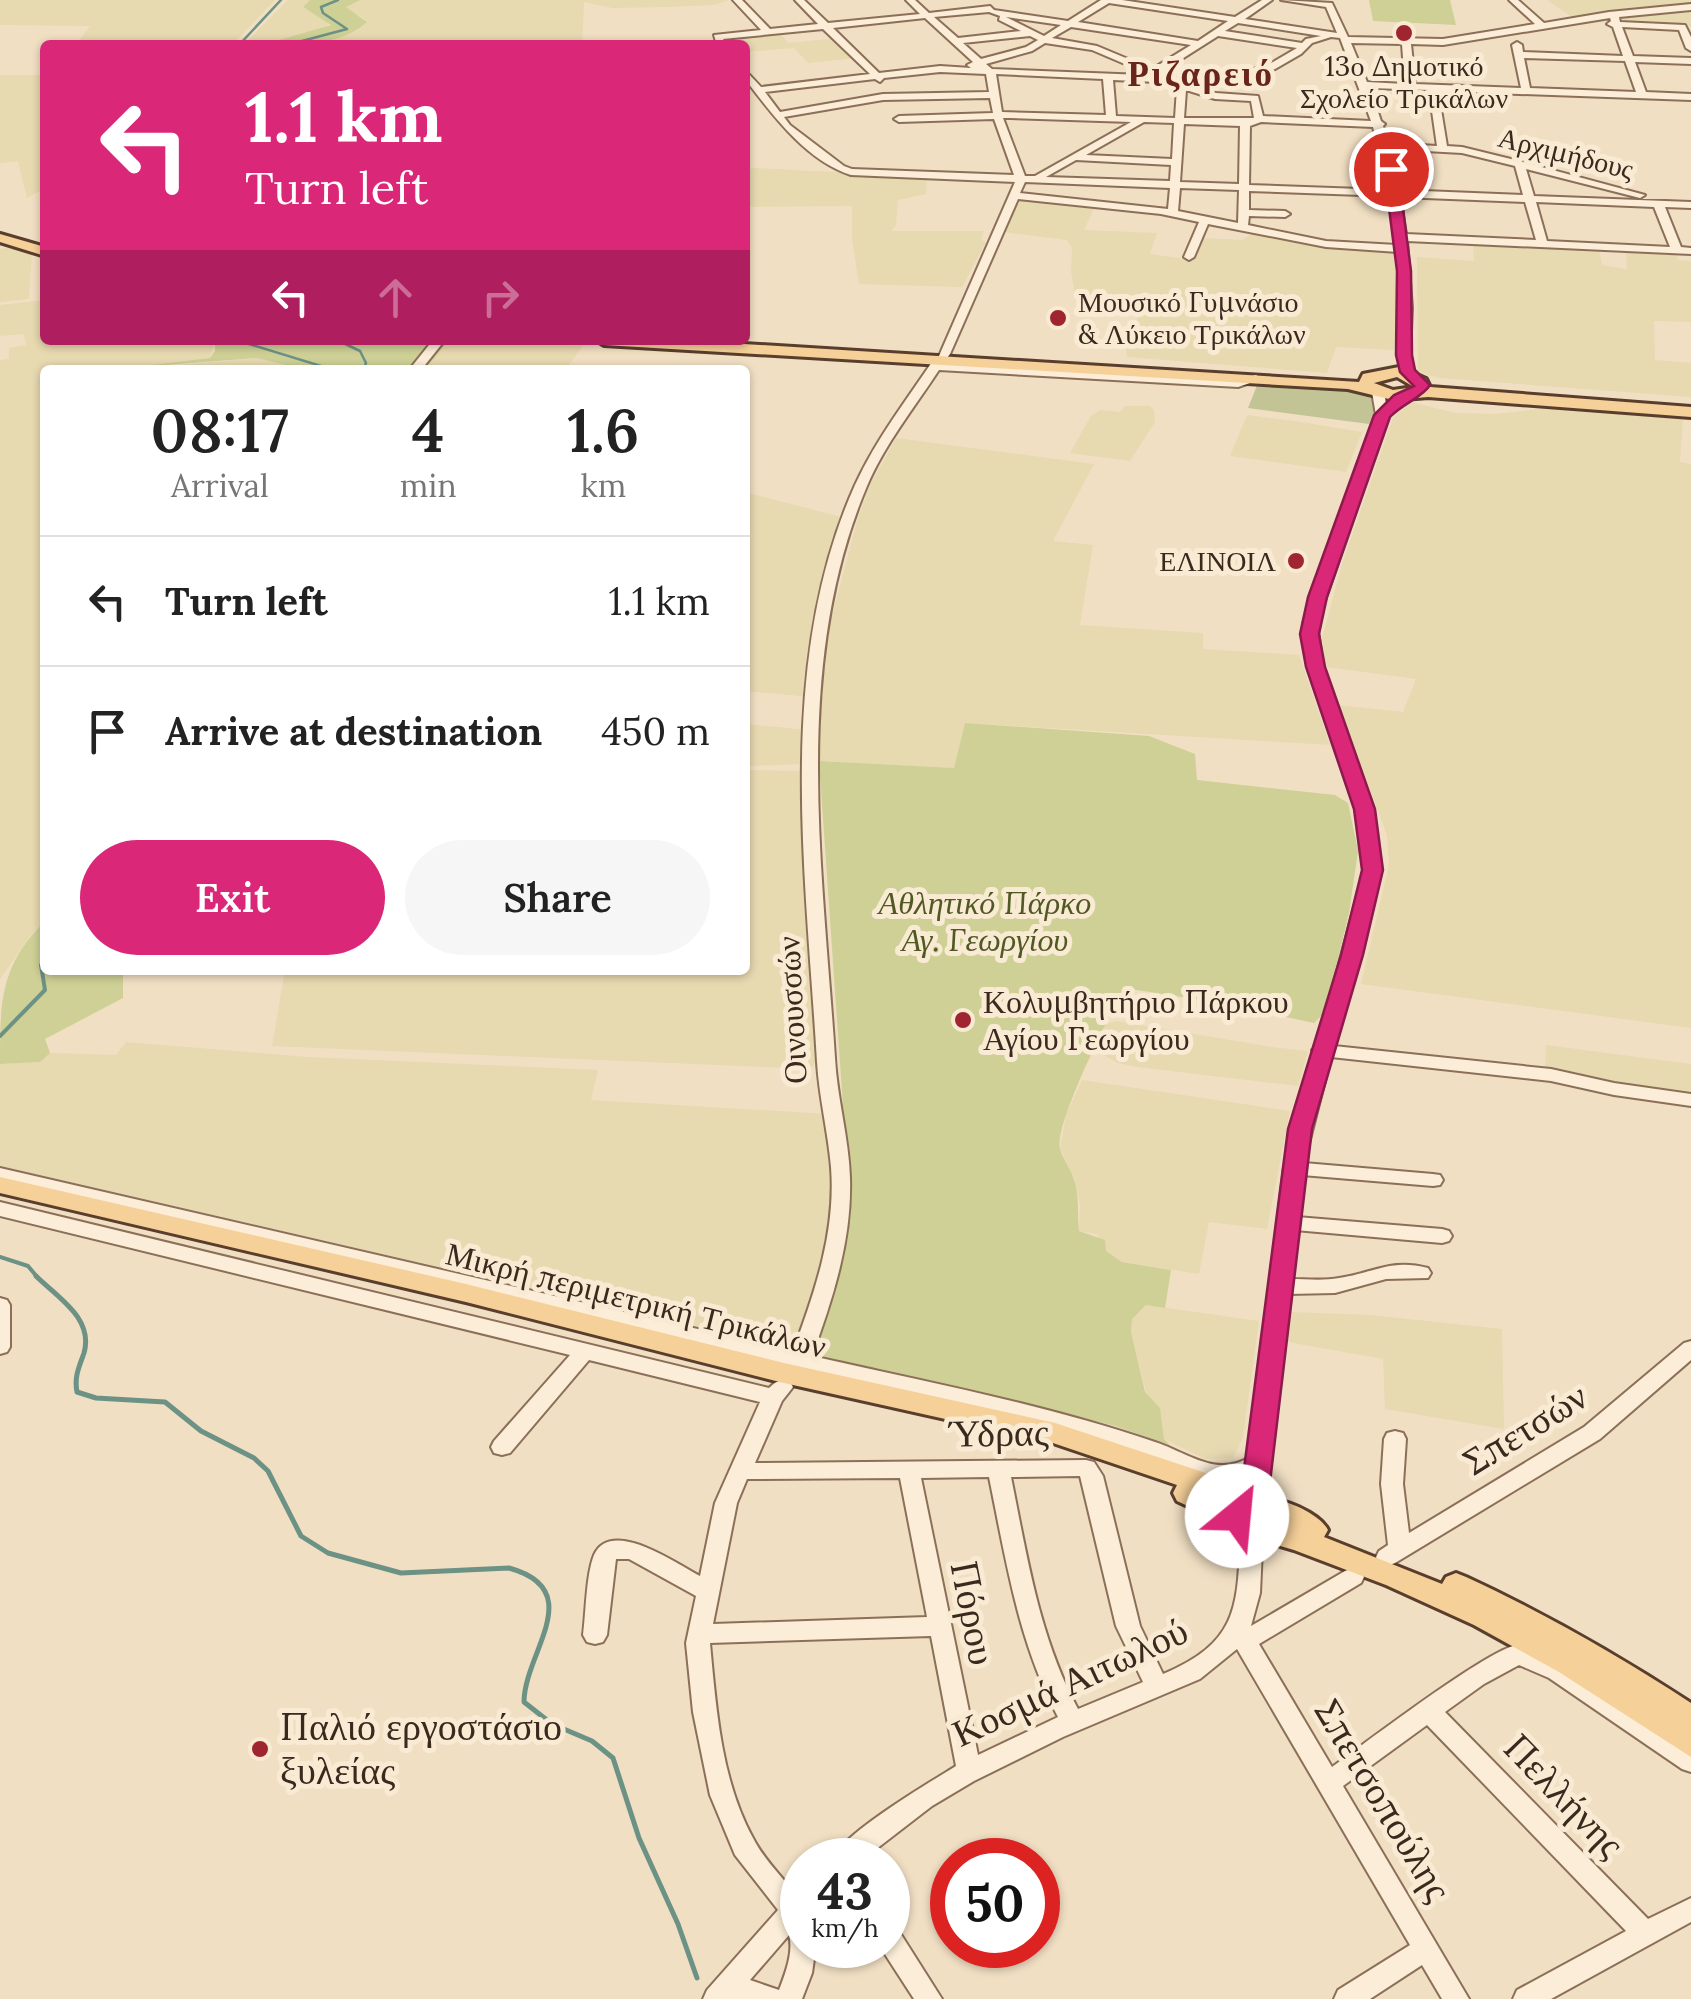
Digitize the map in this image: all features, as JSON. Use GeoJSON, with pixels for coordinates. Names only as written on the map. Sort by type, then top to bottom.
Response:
{"type":"FeatureCollection","features":[{"type":"Feature","properties":{"kind":"main road"},"geometry":{"type":"LineString","coordinates":[[0,235],[40,248]]}},
{"type":"Feature","properties":{"kind":"main road"},"geometry":{"type":"LineString","coordinates":[[750,343],[940,360],[1300,375],[1691,409]]}},
{"type":"Feature","properties":{"kind":"main road"},"geometry":{"type":"LineString","coordinates":[[688,345],[1348,384],[1377,382]]}},
{"type":"Feature","properties":{"kind":"main road","name":"Μικρή περιμετρική Τρικάλων"},"geometry":{"type":"LineString","coordinates":[[0,1185],[499,1301],[784,1373],[1055,1433],[1254,1513],[1470,1608],[1571,1662],[1691,1744]]}},
{"type":"Feature","properties":{"kind":"main road","name":"Μικρή περιμετρική Τρικάλων"},"geometry":{"type":"LineString","coordinates":[[0,1198],[585,1336],[776,1395],[1088,1457],[1206,1501],[1394,1553],[1518,1612],[1691,1719]]}},
{"type":"Feature","properties":{"kind":"street"},"geometry":{"type":"LineString","coordinates":[[737,0],[767,32]]}},
{"type":"Feature","properties":{"kind":"street"},"geometry":{"type":"LineString","coordinates":[[799,0],[879,77]]}},
{"type":"Feature","properties":{"kind":"street"},"geometry":{"type":"LineString","coordinates":[[911,1],[928,0]]}},
{"type":"Feature","properties":{"kind":"street"},"geometry":{"type":"LineString","coordinates":[[952,70],[981,62],[1024,41],[1044,40],[1107,0],[1343,38]]}},
{"type":"Feature","properties":{"kind":"street"},"geometry":{"type":"LineString","coordinates":[[1094,48],[1165,0]]}},
{"type":"Feature","properties":{"kind":"street"},"geometry":{"type":"LineString","coordinates":[[758,90],[952,70],[1108,78],[1148,76],[1268,0]]}},
{"type":"Feature","properties":{"kind":"street"},"geometry":{"type":"LineString","coordinates":[[1285,0],[1330,2],[1386,146],[1402,244],[1404,355],[1413,386],[1382,415]]}},
{"type":"Feature","properties":{"kind":"street"},"geometry":{"type":"LineString","coordinates":[[1513,0],[1541,25]]}},
{"type":"Feature","properties":{"kind":"street"},"geometry":{"type":"LineString","coordinates":[[911,1],[990,72],[999,115],[1020,178]]}},
{"type":"Feature","properties":{"kind":"street"},"geometry":{"type":"LineString","coordinates":[[719,40],[717,37],[990,8],[1004,2]]}},
{"type":"Feature","properties":{"kind":"street"},"geometry":{"type":"LineString","coordinates":[[990,8],[1201,44]]}},
{"type":"Feature","properties":{"kind":"street"},"geometry":{"type":"LineString","coordinates":[[990,8],[1011,22],[1024,41]]}},
{"type":"Feature","properties":{"kind":"street"},"geometry":{"type":"LineString","coordinates":[[1196,88],[1282,63],[1299,55],[1315,38],[1443,42],[1561,22],[1691,8]]}},
{"type":"Feature","properties":{"kind":"street"},"geometry":{"type":"LineString","coordinates":[[1616,19],[1680,27],[1690,41]]}},
{"type":"Feature","properties":{"kind":"street"},"geometry":{"type":"LineString","coordinates":[[1616,19],[1642,96]]}},
{"type":"Feature","properties":{"kind":"street"},"geometry":{"type":"LineString","coordinates":[[944,30],[1011,22]]}},
{"type":"Feature","properties":{"kind":"street"},"geometry":{"type":"LineString","coordinates":[[1511,31],[1526,91]]}},
{"type":"Feature","properties":{"kind":"street"},"geometry":{"type":"LineString","coordinates":[[1218,34],[1304,46]]}},
{"type":"Feature","properties":{"kind":"street"},"geometry":{"type":"LineString","coordinates":[[959,44],[1044,40],[1078,46]]}},
{"type":"Feature","properties":{"kind":"street"},"geometry":{"type":"LineString","coordinates":[[1024,41],[1094,48],[1148,76],[1215,96],[1254,98],[1258,119]]}},
{"type":"Feature","properties":{"kind":"street"},"geometry":{"type":"LineString","coordinates":[[1406,42],[1410,86]]}},
{"type":"Feature","properties":{"kind":"street"},"geometry":{"type":"LineString","coordinates":[[959,44],[992,44]]}},
{"type":"Feature","properties":{"kind":"street"},"geometry":{"type":"LineString","coordinates":[[1520,55],[1691,61]]}},
{"type":"Feature","properties":{"kind":"street"},"geometry":{"type":"LineString","coordinates":[[1108,78],[1111,118]]}},
{"type":"Feature","properties":{"kind":"street"},"geometry":{"type":"LineString","coordinates":[[750,80],[787,127],[847,171],[1691,205]]}},
{"type":"Feature","properties":{"kind":"street"},"geometry":{"type":"LineString","coordinates":[[1173,213],[1182,84]]}},
{"type":"Feature","properties":{"kind":"street"},"geometry":{"type":"LineString","coordinates":[[1362,85],[1691,97]]}},
{"type":"Feature","properties":{"kind":"street"},"geometry":{"type":"LineString","coordinates":[[1433,88],[1442,148]]}},
{"type":"Feature","properties":{"kind":"street"},"geometry":{"type":"LineString","coordinates":[[777,115],[877,97],[995,95]]}},
{"type":"Feature","properties":{"kind":"street"},"geometry":{"type":"LineString","coordinates":[[899,119],[999,115],[1380,124]]}},
{"type":"Feature","properties":{"kind":"street"},"geometry":{"type":"LineString","coordinates":[[1040,176],[1144,119]]}},
{"type":"Feature","properties":{"kind":"street"},"geometry":{"type":"LineString","coordinates":[[1243,227],[1244,123]]}},
{"type":"Feature","properties":{"kind":"street","name":"Αρχιμήδους"},"geometry":{"type":"LineString","coordinates":[[1386,146],[1442,148],[1675,204]]}},
{"type":"Feature","properties":{"kind":"street"},"geometry":{"type":"LineString","coordinates":[[1074,157],[1177,162]]}},
{"type":"Feature","properties":{"kind":"street"},"geometry":{"type":"LineString","coordinates":[[1519,164],[1543,244]]}},
{"type":"Feature","properties":{"kind":"street","name":"Οινουσσών"},"geometry":{"type":"LineString","coordinates":[[799,1363],[834,1259],[841,1178],[826,1072],[812,790],[816,646],[833,572],[861,485],[940,360],[980,266],[1016,196],[1020,178]]}},
{"type":"Feature","properties":{"kind":"street"},"geometry":{"type":"LineString","coordinates":[[1016,196],[1173,213],[1326,244],[1543,244],[1691,252]]}},
{"type":"Feature","properties":{"kind":"street"},"geometry":{"type":"LineString","coordinates":[[1658,204],[1677,251]]}},
{"type":"Feature","properties":{"kind":"street"},"geometry":{"type":"LineString","coordinates":[[1243,213],[1285,214]]}},
{"type":"Feature","properties":{"kind":"street"},"geometry":{"type":"LineString","coordinates":[[1189,257],[1205,219]]}},
{"type":"Feature","properties":{"kind":"street"},"geometry":{"type":"LineString","coordinates":[[419,365],[435,345]]}},
{"type":"Feature","properties":{"kind":"street"},"geometry":{"type":"LineString","coordinates":[[1382,415],[1377,382],[1404,355]]}},
{"type":"Feature","properties":{"kind":"street","name":"Κοσμά Αιτωλού"},"geometry":{"type":"LineString","coordinates":[[868,1838],[969,1769],[1205,1664],[1239,1639],[1293,1168],[1321,1050],[1370,887],[1372,853],[1354,771],[1316,667],[1310,624],[1382,415]]}},
{"type":"Feature","properties":{"kind":"street"},"geometry":{"type":"LineString","coordinates":[[1321,1050],[1551,1075],[1614,1090],[1691,1100]]}},
{"type":"Feature","properties":{"kind":"street"},"geometry":{"type":"LineString","coordinates":[[1293,1168],[1433,1180]]}},
{"type":"Feature","properties":{"kind":"street"},"geometry":{"type":"LineString","coordinates":[[0,1174],[1082,1427],[1220,1476],[1235,1475],[1260,1461]]}},
{"type":"Feature","properties":{"kind":"street"},"geometry":{"type":"LineString","coordinates":[[0,1209],[776,1395]]}},
{"type":"Feature","properties":{"kind":"street"},"geometry":{"type":"LineString","coordinates":[[1286,1223],[1442,1236]]}},
{"type":"Feature","properties":{"kind":"street"},"geometry":{"type":"LineString","coordinates":[[1278,1288],[1296,1284],[1333,1286],[1384,1269],[1420,1273]]}},
{"type":"Feature","properties":{"kind":"street"},"geometry":{"type":"LineString","coordinates":[[0,1305],[0,1347]]}},
{"type":"Feature","properties":{"kind":"street"},"geometry":{"type":"LineString","coordinates":[[519,1343],[776,1395]]}},
{"type":"Feature","properties":{"kind":"street","name":"Σπετσών"},"geometry":{"type":"LineString","coordinates":[[1394,1553],[1592,1433],[1688,1355]]}},
{"type":"Feature","properties":{"kind":"street"},"geometry":{"type":"LineString","coordinates":[[502,1447],[580,1357]]}},
{"type":"Feature","properties":{"kind":"street"},"geometry":{"type":"LineString","coordinates":[[776,1395],[726,1503],[698,1634],[705,1712],[722,1795],[744,1847],[780,1887]]}},
{"type":"Feature","properties":{"kind":"street"},"geometry":{"type":"LineString","coordinates":[[1394,1439],[1394,1553]]}},
{"type":"Feature","properties":{"kind":"street"},"geometry":{"type":"LineString","coordinates":[[998,1468],[1037,1646],[1053,1688],[1073,1722]]}},
{"type":"Feature","properties":{"kind":"street","name":"Ύδρας"},"geometry":{"type":"LineString","coordinates":[[741,1471],[1086,1468],[1092,1476],[1128,1626],[1157,1687]]}},
{"type":"Feature","properties":{"kind":"street","name":"Πόρου"},"geometry":{"type":"LineString","coordinates":[[908,1470],[969,1769]]}},
{"type":"Feature","properties":{"kind":"street"},"geometry":{"type":"LineString","coordinates":[[595,1635],[604,1558],[616,1548],[632,1550],[707,1592]]}},
{"type":"Feature","properties":{"kind":"street"},"geometry":{"type":"LineString","coordinates":[[1239,1639],[1353,1577]]}},
{"type":"Feature","properties":{"kind":"street"},"geometry":{"type":"LineString","coordinates":[[698,1634],[940,1626]]}},
{"type":"Feature","properties":{"kind":"street","name":"Σπετσοπούλης"},"geometry":{"type":"LineString","coordinates":[[1239,1639],[1330,1782],[1456,1999]]}},
{"type":"Feature","properties":{"kind":"street"},"geometry":{"type":"LineString","coordinates":[[1330,1782],[1476,1676],[1518,1654],[1557,1671],[1691,1762]]}},
{"type":"Feature","properties":{"kind":"street","name":"Πελλήνης"},"geometry":{"type":"LineString","coordinates":[[1428,1711],[1645,1933]]}},
{"type":"Feature","properties":{"kind":"street"},"geometry":{"type":"LineString","coordinates":[[1526,1999],[1691,1909]]}},
{"type":"Feature","properties":{"kind":"street"},"geometry":{"type":"LineString","coordinates":[[723,1992],[780,1927]]}},
{"type":"Feature","properties":{"kind":"street"},"geometry":{"type":"LineString","coordinates":[[1347,1999],[1426,1948]]}},
{"type":"Feature","properties":{"kind":"street"},"geometry":{"type":"LineString","coordinates":[[789,1999],[799,1968]]}},
{"type":"Feature","properties":{"kind":"street"},"geometry":{"type":"LineString","coordinates":[[909,1968],[929,1999]]}},
{"type":"Feature","properties":{"kind":"street"},"geometry":{"type":"LineString","coordinates":[[723,1992],[770,1999]]}},
{"type":"Feature","properties":{"kind":"shaded area"},"geometry":{"type":"Polygon","coordinates":[[[0,0],[275,0],[237,40],[80,40],[90,26],[0,25],[0,0]]]}},
{"type":"Feature","properties":{"kind":"shaded area"},"geometry":{"type":"Polygon","coordinates":[[[288,0],[310,0],[303,8],[332,23],[282,40],[248,40],[288,0]]]}},
{"type":"Feature","properties":{"kind":"shaded area"},"geometry":{"type":"Polygon","coordinates":[[[360,0],[729,0],[714,5],[612,8],[584,2],[582,40],[325,40],[353,32],[366,20],[345,7],[360,0]]]}},
{"type":"Feature","properties":{"kind":"shaded area"},"geometry":{"type":"Polygon","coordinates":[[[1547,0],[1691,0],[1691,27],[1622,23],[1618,13],[1575,19],[1547,0]]]}},
{"type":"Feature","properties":{"kind":"shaded area"},"geometry":{"type":"Polygon","coordinates":[[[779,33],[789,43],[838,38],[858,58],[808,63],[794,48],[750,52],[750,40],[727,38],[779,33]]]}},
{"type":"Feature","properties":{"kind":"shaded area"},"geometry":{"type":"Polygon","coordinates":[[[0,75],[40,75],[40,191],[27,198],[18,161],[0,163],[0,75]]]}},
{"type":"Feature","properties":{"kind":"shaded area"},"geometry":{"type":"Polygon","coordinates":[[[750,169],[927,177],[926,194],[898,200],[896,225],[891,231],[984,231],[981,240],[986,242],[962,287],[859,284],[852,206],[750,207],[750,169]]]}},
{"type":"Feature","properties":{"kind":"shaded area"},"geometry":{"type":"Polygon","coordinates":[[[1018,199],[1095,206],[1084,230],[1157,233],[1150,254],[1192,260],[1203,238],[1242,240],[1254,232],[1310,244],[1395,251],[1398,317],[1394,350],[1336,347],[1327,373],[1127,357],[1125,338],[1142,311],[1076,302],[1072,248],[1067,240],[1003,232],[1018,199]]]}},
{"type":"Feature","properties":{"kind":"shaded area"},"geometry":{"type":"Polygon","coordinates":[[[1473,243],[1599,249],[1602,265],[1627,269],[1626,251],[1675,252],[1678,260],[1691,261],[1691,322],[1654,321],[1655,360],[1691,363],[1691,397],[1439,378],[1418,372],[1417,257],[1474,261],[1473,243]]]}},
{"type":"Feature","properties":{"kind":"shaded area"},"geometry":{"type":"Polygon","coordinates":[[[20,247],[32,251],[29,299],[0,302],[0,249],[20,247]]]}},
{"type":"Feature","properties":{"kind":"shaded area"},"geometry":{"type":"Polygon","coordinates":[[[40,301],[40,345],[214,345],[210,358],[167,365],[40,365],[40,926],[0,979],[0,360],[9,359],[9,348],[26,345],[24,334],[0,336],[0,305],[40,301]]]}},
{"type":"Feature","properties":{"kind":"shaded area"},"geometry":{"type":"Polygon","coordinates":[[[445,345],[583,346],[569,365],[429,365],[445,345]]]}},
{"type":"Feature","properties":{"kind":"shaded area"},"geometry":{"type":"Polygon","coordinates":[[[257,358],[285,365],[181,365],[257,358]]]}},
{"type":"Feature","properties":{"kind":"shaded area"},"geometry":{"type":"Polygon","coordinates":[[[1411,402],[1455,413],[1496,414],[1546,408],[1683,419],[1680,462],[1691,464],[1691,1028],[1361,984],[1389,865],[1387,835],[1338,705],[1403,712],[1416,679],[1326,667],[1322,638],[1343,561],[1393,418],[1411,402]]]}},
{"type":"Feature","properties":{"kind":"shaded area"},"geometry":{"type":"Polygon","coordinates":[[[1125,406],[1150,406],[1154,410],[1155,422],[1130,461],[1070,453],[1091,416],[1100,410],[1120,412],[1125,406]]]}},
{"type":"Feature","properties":{"kind":"shaded area"},"geometry":{"type":"Polygon","coordinates":[[[1247,415],[1362,432],[1346,472],[1230,456],[1247,415]]]}},
{"type":"Feature","properties":{"kind":"shaded area"},"geometry":{"type":"Polygon","coordinates":[[[896,438],[1094,464],[1053,541],[1093,545],[1080,625],[1203,633],[1203,649],[1299,655],[1330,745],[965,723],[954,768],[819,761],[824,645],[858,518],[870,485],[896,438]]]}},
{"type":"Feature","properties":{"kind":"shaded area"},"geometry":{"type":"Polygon","coordinates":[[[750,493],[845,518],[812,697],[750,691],[750,493]]]}},
{"type":"Feature","properties":{"kind":"shaded area"},"geometry":{"type":"Polygon","coordinates":[[[750,724],[808,730],[806,764],[750,766],[750,724]]]}},
{"type":"Feature","properties":{"kind":"shaded area"},"geometry":{"type":"Polygon","coordinates":[[[750,770],[803,771],[815,1062],[811,1069],[272,1046],[284,975],[750,975],[750,770]]]}},
{"type":"Feature","properties":{"kind":"shaded area"},"geometry":{"type":"Polygon","coordinates":[[[1116,1021],[1308,1051],[1298,1086],[1137,1067],[1118,1063],[1094,1050],[1104,1025],[1116,1021]]]}},
{"type":"Feature","properties":{"kind":"shaded area"},"geometry":{"type":"Polygon","coordinates":[[[126,1042],[308,1057],[598,1070],[591,1100],[828,1114],[833,1170],[830,1245],[796,1354],[0,1166],[0,1064],[40,1062],[50,1053],[116,1055],[126,1042]]]}},
{"type":"Feature","properties":{"kind":"shaded area"},"geometry":{"type":"Polygon","coordinates":[[[1546,1045],[1691,1064],[1691,1097],[1545,1072],[1546,1045]]]}},
{"type":"Feature","properties":{"kind":"shaded area"},"geometry":{"type":"Polygon","coordinates":[[[1082,1080],[1290,1111],[1267,1229],[1209,1222],[1199,1274],[1122,1262],[1106,1251],[1097,1234],[1079,1231],[1080,1205],[1074,1178],[1060,1149],[1066,1115],[1082,1080]]]}},
{"type":"Feature","properties":{"kind":"shaded area"},"geometry":{"type":"Polygon","coordinates":[[[1146,1305],[1259,1321],[1243,1437],[1233,1458],[1205,1459],[1164,1439],[1160,1408],[1146,1393],[1131,1332],[1132,1319],[1146,1305]]]}},
{"type":"Feature","properties":{"kind":"shaded area"},"geometry":{"type":"Polygon","coordinates":[[[1290,1312],[1371,1315],[1502,1329],[1504,1429],[1385,1409],[1383,1359],[1288,1342],[1290,1312]]]}},
{"type":"Feature","properties":{"kind":"green space"},"geometry":{"type":"Polygon","coordinates":[[[310,0],[360,0],[346,7],[367,22],[331,40],[279,40],[331,25],[303,7],[310,0]]]}},
{"type":"Feature","properties":{"kind":"green space"},"geometry":{"type":"Polygon","coordinates":[[[1369,0],[1450,0],[1456,25],[1373,21],[1369,0]]]}},
{"type":"Feature","properties":{"kind":"green space"},"geometry":{"type":"Polygon","coordinates":[[[215,345],[445,345],[429,365],[285,365],[257,358],[153,365],[210,358],[215,345]]]}},
{"type":"Feature","properties":{"kind":"green space"},"geometry":{"type":"Polygon","coordinates":[[[1258,383],[1364,391],[1379,398],[1369,424],[1248,408],[1258,383]]]}},
{"type":"Feature","properties":{"kind":"green space","name":"Αθλητικό Πάρκο Αγ. Γεωργίου"},"geometry":{"type":"Polygon","coordinates":[[[965,723],[1149,736],[1195,754],[1197,780],[1335,795],[1348,803],[1358,851],[1349,913],[1325,1012],[1314,1023],[1124,988],[1084,1069],[1060,1136],[1060,1149],[1075,1184],[1079,1231],[1105,1240],[1106,1251],[1122,1262],[1171,1270],[1165,1308],[1146,1305],[1132,1319],[1131,1332],[1145,1392],[1160,1408],[1164,1439],[1170,1445],[1115,1426],[1031,1405],[811,1358],[834,1292],[849,1205],[819,761],[954,768],[965,723]]]}},
{"type":"Feature","properties":{"kind":"green space"},"geometry":{"type":"Polygon","coordinates":[[[40,926],[40,975],[123,975],[123,998],[45,1039],[50,1053],[40,1062],[0,1064],[6,986],[30,937],[40,926]]]}},
{"type":"Feature","properties":{"kind":"waterway"},"geometry":{"type":"LineString","coordinates":[[244,40],[281,0]]}},
{"type":"Feature","properties":{"kind":"waterway"},"geometry":{"type":"LineString","coordinates":[[306,40],[347,29],[323,13],[321,7],[338,0]]}},
{"type":"Feature","properties":{"kind":"waterway"},"geometry":{"type":"LineString","coordinates":[[252,345],[318,365]]}},
{"type":"Feature","properties":{"kind":"waterway"},"geometry":{"type":"LineString","coordinates":[[347,345],[360,351],[365,365]]}},
{"type":"Feature","properties":{"kind":"waterway"},"geometry":{"type":"LineString","coordinates":[[0,1036],[45,990],[43,975]]}},
{"type":"Feature","properties":{"kind":"waterway"},"geometry":{"type":"LineString","coordinates":[[0,1257],[28,1266],[37,1277]]}},
{"type":"Feature","properties":{"kind":"waterway"},"geometry":{"type":"LineString","coordinates":[[37,1277],[72,1309],[84,1329],[86,1341],[77,1392],[96,1398],[165,1402],[201,1431],[254,1458],[268,1471],[301,1536],[328,1553],[401,1573],[509,1568],[533,1578],[545,1591],[549,1607],[524,1702],[552,1724],[592,1741],[613,1758],[639,1838],[678,1924],[697,1978]]}},
{"type":"Feature","properties":{"kind":"place","name":"13ο Δημοτικό Σχολείο Τρικάλων"},"geometry":{"type":"Point","coordinates":[1404,33]}},
{"type":"Feature","properties":{"kind":"place","name":"Μουσικό Γυμνάσιο & Λύκειο Τρικάλων"},"geometry":{"type":"Point","coordinates":[1058,318]}},
{"type":"Feature","properties":{"kind":"place","name":"ΕΛΙΝΟΙΛ"},"geometry":{"type":"Point","coordinates":[1296,561]}},
{"type":"Feature","properties":{"kind":"place","name":"Κολυμβητήριο Πάρκου Αγίου Γεωργίου"},"geometry":{"type":"Point","coordinates":[963,1020]}},
{"type":"Feature","properties":{"kind":"place","name":"Παλιό εργοστάσιο ξυλείας"},"geometry":{"type":"Point","coordinates":[260,1749]}},
{"type":"Feature","properties":{"kind":"district","name":"Ριζαρειό"},"geometry":{"type":"Point","coordinates":[1201,74]}},
{"type":"Feature","properties":{"kind":"route"},"geometry":{"type":"LineString","coordinates":[[1237,1516],[1240,1504],[1254,1499],[1300,1129],[1352,955],[1372,870],[1364,809],[1316,667],[1310,624],[1382,415],[1400,398],[1422,388],[1406,370],[1404,271],[1391,169]]}}]}
